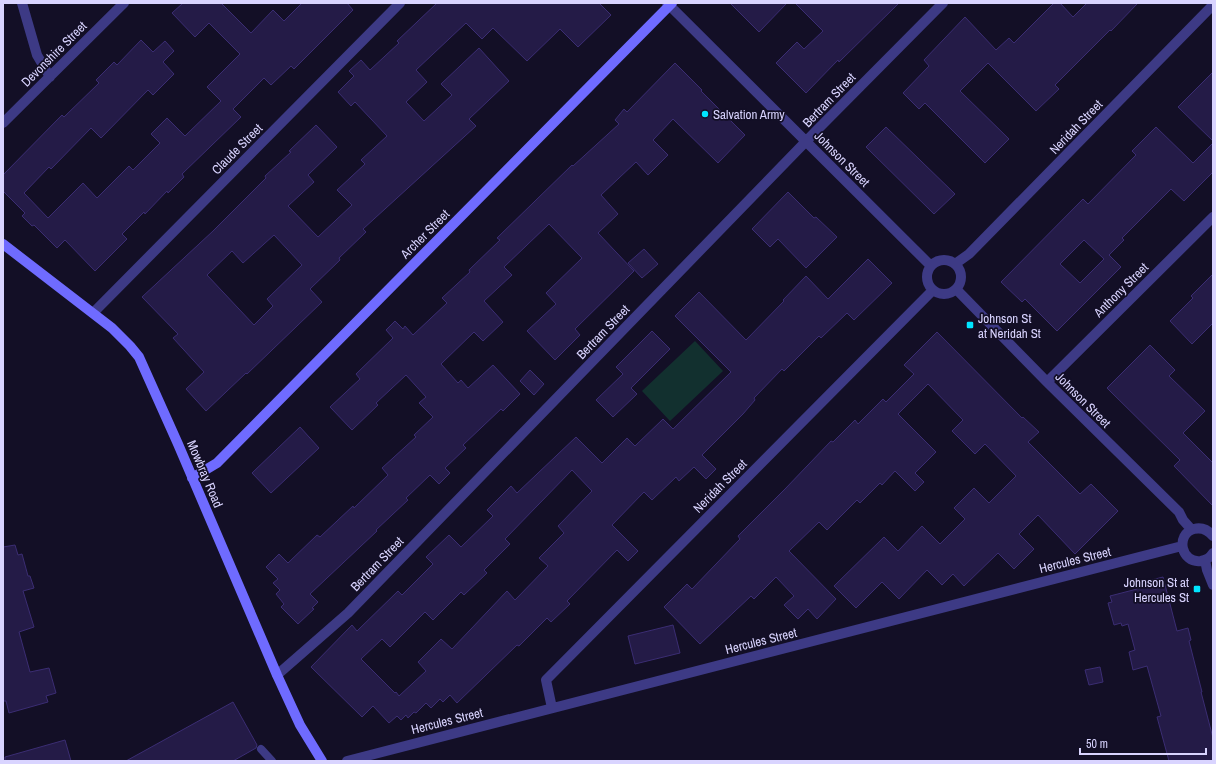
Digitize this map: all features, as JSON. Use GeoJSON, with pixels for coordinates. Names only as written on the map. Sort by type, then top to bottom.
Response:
{"type":"FeatureCollection","features":[{"type":"Feature","properties":{"kind":"main road","name":"Archer Street"},"geometry":{"type":"LineString","coordinates":[[192,478],[217,463],[670,4]]}},
{"type":"Feature","properties":{"kind":"main road","name":"Mowbray Road"},"geometry":{"type":"LineString","coordinates":[[3,244],[93,313],[121,337],[139,357],[277,675],[300,725],[322,761]]}},
{"type":"Feature","properties":{"kind":"street"},"geometry":{"type":"LineString","coordinates":[[22,3],[37,55],[50,77]]}},
{"type":"Feature","properties":{"kind":"street","name":"Devonshire Street"},"geometry":{"type":"LineString","coordinates":[[3,124],[124,3]]}},
{"type":"Feature","properties":{"kind":"street","name":"Claude Street"},"geometry":{"type":"LineString","coordinates":[[93,313],[400,3]]}},
{"type":"Feature","properties":{"kind":"street","name":"Bertram Street"},"geometry":{"type":"LineString","coordinates":[[277,675],[348,613],[943,3]]}},
{"type":"Feature","properties":{"kind":"street","name":"Johnson Street"},"geometry":{"type":"LineString","coordinates":[[670,4],[931,266]]}},
{"type":"Feature","properties":{"kind":"street","name":"Neridah Street"},"geometry":{"type":"LineString","coordinates":[[954,264],[969,254],[1213,5]]}},
{"type":"Feature","properties":{"kind":"street","name":"Anthony Street"},"geometry":{"type":"LineString","coordinates":[[1047,382],[1213,217]]}},
{"type":"Feature","properties":{"kind":"street"},"geometry":{"type":"LineString","coordinates":[[940,260],[950,261],[954,264],[958,268],[961,279],[956,289],[952,292],[942,294],[933,290],[928,281],[927,275],[931,266],[940,260]]}},
{"type":"Feature","properties":{"kind":"street","name":"Johnson Street"},"geometry":{"type":"LineString","coordinates":[[956,289],[1047,382],[1180,512],[1183,520],[1191,529]]}},
{"type":"Feature","properties":{"kind":"street","name":"Neridah Street"},"geometry":{"type":"LineString","coordinates":[[552,708],[546,680],[933,290]]}},
{"type":"Feature","properties":{"kind":"street"},"geometry":{"type":"LineString","coordinates":[[1213,536],[1204,528],[1191,529],[1184,536],[1182,546],[1184,553],[1190,559],[1198,562],[1205,560],[1213,553]]}},
{"type":"Feature","properties":{"kind":"street","name":"Hercules Street"},"geometry":{"type":"LineString","coordinates":[[347,761],[1182,546]]}},
{"type":"Feature","properties":{"kind":"street"},"geometry":{"type":"LineString","coordinates":[[1205,560],[1213,585]]}},
{"type":"Feature","properties":{"kind":"lane"},"geometry":{"type":"LineString","coordinates":[[261,748],[272,761]]}},
{"type":"Feature","properties":{"kind":"green space"},"geometry":{"type":"Polygon","coordinates":[[[695,341],[723,371],[670,421],[642,391],[695,341]]]}},
{"type":"Feature","properties":{"kind":"building"},"geometry":{"type":"Polygon","coordinates":[[[183,3],[221,3],[251,33],[273,10],[284,21],[302,3],[347,3],[353,10],[294,69],[291,66],[271,85],[264,78],[233,109],[241,117],[182,174],[184,177],[168,193],[167,191],[145,214],[144,212],[122,234],[127,239],[95,271],[65,240],[57,248],[34,225],[32,226],[22,216],[25,213],[3,191],[3,175],[62,115],[64,117],[99,83],[96,80],[114,62],[117,65],[141,40],[153,52],[165,41],[174,51],[163,62],[174,74],[153,95],[148,90],[101,138],[91,128],[51,169],[49,167],[24,193],[48,218],[83,183],[97,198],[129,166],[133,170],[160,143],[151,134],[167,118],[185,136],[221,101],[207,87],[240,54],[209,23],[195,37],[172,13],[183,3]]]}},
{"type":"Feature","properties":{"kind":"building"},"geometry":{"type":"Polygon","coordinates":[[[437,3],[599,3],[611,15],[578,47],[560,29],[527,61],[493,28],[482,39],[466,23],[416,70],[427,82],[406,102],[424,121],[452,95],[441,84],[479,48],[509,81],[469,119],[476,126],[363,229],[366,232],[310,289],[322,302],[206,411],[186,389],[204,372],[173,338],[178,334],[142,297],[213,231],[266,178],[265,176],[291,152],[289,151],[316,125],[337,147],[308,175],[314,182],[288,206],[318,237],[352,205],[337,190],[365,164],[361,160],[387,136],[355,102],[351,106],[338,92],[354,76],[349,71],[361,60],[370,70],[399,43],[397,41],[437,3]],[[274,235],[243,263],[232,251],[207,275],[254,325],[273,306],[267,299],[302,265],[274,235]]]}},
{"type":"Feature","properties":{"kind":"building"},"geometry":{"type":"Polygon","coordinates":[[[730,3],[787,3],[759,32],[730,3]]]}},
{"type":"Feature","properties":{"kind":"building"},"geometry":{"type":"Polygon","coordinates":[[[795,3],[899,3],[839,62],[838,60],[806,93],[776,63],[797,42],[804,49],[823,31],[795,3]]]}},
{"type":"Feature","properties":{"kind":"building"},"geometry":{"type":"Polygon","coordinates":[[[1054,3],[1060,3],[1073,17],[1087,3],[1138,3],[1055,85],[1059,89],[1036,111],[988,63],[960,91],[1009,139],[985,163],[925,103],[919,109],[903,93],[929,66],[924,60],[965,17],[996,50],[1009,38],[1014,43],[1054,3]]]}},
{"type":"Feature","properties":{"kind":"building"},"geometry":{"type":"Polygon","coordinates":[[[675,63],[745,135],[718,163],[673,119],[653,140],[668,155],[648,175],[636,162],[601,195],[618,214],[598,233],[634,271],[575,329],[580,335],[555,360],[527,331],[556,304],[546,293],[582,258],[549,224],[504,267],[512,275],[484,301],[503,322],[483,341],[474,332],[441,364],[458,383],[461,380],[468,388],[493,365],[520,394],[503,411],[501,409],[463,445],[466,448],[445,468],[450,473],[439,484],[430,475],[406,498],[408,500],[376,530],[377,531],[310,594],[318,602],[312,608],[314,609],[298,624],[281,607],[284,604],[276,594],[280,590],[273,583],[278,579],[266,567],[279,554],[288,563],[317,535],[320,537],[353,506],[354,508],[388,475],[382,468],[416,437],[414,435],[433,417],[419,403],[426,397],[406,375],[376,403],[378,405],[352,430],[330,407],[360,379],[356,374],[393,338],[386,330],[395,321],[403,329],[405,326],[413,335],[447,303],[442,298],[470,272],[469,270],[500,240],[497,238],[572,165],[573,166],[619,124],[615,120],[624,109],[627,112],[675,63]]]}},
{"type":"Feature","properties":{"kind":"building"},"geometry":{"type":"Polygon","coordinates":[[[1213,72],[1213,141],[1178,107],[1213,72]]]}},
{"type":"Feature","properties":{"kind":"building"},"geometry":{"type":"Polygon","coordinates":[[[886,127],[955,194],[934,214],[866,147],[886,127]]]}},
{"type":"Feature","properties":{"kind":"building"},"geometry":{"type":"Polygon","coordinates":[[[1156,127],[1193,163],[1213,143],[1213,172],[1184,201],[1171,189],[1122,238],[1124,240],[1109,255],[1121,267],[1057,331],[1025,299],[1022,302],[1001,282],[1083,199],[1088,204],[1136,155],[1132,151],[1156,127]],[[1084,240],[1060,264],[1080,283],[1104,259],[1084,240]]]}},
{"type":"Feature","properties":{"kind":"building"},"geometry":{"type":"Polygon","coordinates":[[[788,192],[814,218],[816,217],[837,237],[806,268],[778,239],[770,247],[752,229],[788,192]]]}},
{"type":"Feature","properties":{"kind":"building"},"geometry":{"type":"Polygon","coordinates":[[[644,249],[658,264],[642,278],[628,263],[644,249]]]}},
{"type":"Feature","properties":{"kind":"building"},"geometry":{"type":"Polygon","coordinates":[[[868,259],[892,283],[854,320],[847,313],[821,338],[819,336],[784,371],[782,369],[754,398],[755,400],[743,414],[702,455],[716,469],[706,479],[694,467],[679,481],[676,477],[652,500],[644,492],[612,525],[638,551],[628,561],[617,550],[567,601],[570,604],[551,622],[547,618],[457,703],[450,695],[443,702],[440,699],[431,708],[426,703],[416,713],[414,712],[408,718],[406,715],[401,720],[397,716],[389,723],[373,706],[362,717],[311,667],[352,625],[357,631],[398,591],[402,595],[433,564],[426,557],[449,535],[461,547],[493,516],[487,510],[511,486],[517,493],[576,437],[602,463],[627,438],[635,446],[663,419],[673,429],[731,372],[675,316],[699,292],[746,340],[806,276],[828,299],[868,259]],[[572,470],[505,539],[510,544],[484,570],[487,573],[464,595],[461,592],[433,620],[425,612],[390,647],[382,639],[361,659],[399,696],[426,671],[418,662],[441,639],[452,649],[507,591],[515,600],[548,566],[539,558],[564,533],[558,526],[592,491],[572,470]]]}},
{"type":"Feature","properties":{"kind":"building"},"geometry":{"type":"Polygon","coordinates":[[[1213,274],[1213,323],[1192,344],[1170,321],[1193,298],[1191,296],[1213,274]]]}},
{"type":"Feature","properties":{"kind":"building"},"geometry":{"type":"Polygon","coordinates":[[[652,331],[670,349],[631,388],[637,394],[613,417],[596,400],[623,374],[616,367],[652,331]]]}},
{"type":"Feature","properties":{"kind":"building"},"geometry":{"type":"Polygon","coordinates":[[[937,332],[1022,418],[1023,417],[1039,432],[1028,442],[1080,494],[1091,484],[1118,511],[1075,554],[1038,515],[1019,534],[1034,549],[1014,569],[998,553],[964,586],[953,574],[942,585],[927,570],[899,599],[882,582],[856,608],[834,586],[884,537],[898,551],[922,526],[940,544],[965,519],[954,508],[974,488],[989,503],[1016,476],[985,444],[975,454],[952,431],[963,420],[928,384],[898,414],[936,452],[915,473],[924,482],[915,491],[895,471],[882,485],[880,483],[860,503],[857,500],[827,530],[819,522],[789,551],[836,599],[817,619],[808,609],[798,619],[784,605],[794,596],[776,577],[754,599],[751,596],[700,644],[664,607],[687,584],[692,589],[740,539],[738,536],[831,441],[833,442],[855,420],[858,424],[883,399],[886,402],[914,374],[904,365],[937,332]]]}},
{"type":"Feature","properties":{"kind":"building"},"geometry":{"type":"Polygon","coordinates":[[[1150,345],[1175,370],[1169,376],[1205,411],[1183,433],[1213,463],[1213,506],[1174,466],[1180,460],[1107,388],[1150,345]]]}},
{"type":"Feature","properties":{"kind":"building"},"geometry":{"type":"Polygon","coordinates":[[[530,370],[544,384],[534,395],[520,381],[530,370]]]}},
{"type":"Feature","properties":{"kind":"building"},"geometry":{"type":"Polygon","coordinates":[[[300,427],[319,448],[271,493],[252,473],[300,427]]]}},
{"type":"Feature","properties":{"kind":"building"},"geometry":{"type":"Polygon","coordinates":[[[15,545],[18,555],[22,554],[28,576],[30,576],[34,588],[23,591],[34,627],[19,632],[30,672],[49,668],[56,693],[46,696],[48,702],[9,713],[6,701],[3,701],[3,547],[15,545]]]}},
{"type":"Feature","properties":{"kind":"building"},"geometry":{"type":"Polygon","coordinates":[[[1163,577],[1177,631],[1188,628],[1191,640],[1189,641],[1213,738],[1213,761],[1169,761],[1157,717],[1161,716],[1147,666],[1133,670],[1129,652],[1135,650],[1128,624],[1122,626],[1121,623],[1114,625],[1108,603],[1112,602],[1110,596],[1137,589],[1136,584],[1163,577]]]}},
{"type":"Feature","properties":{"kind":"building"},"geometry":{"type":"Polygon","coordinates":[[[673,625],[680,653],[635,664],[628,636],[673,625]]]}},
{"type":"Feature","properties":{"kind":"building"},"geometry":{"type":"Polygon","coordinates":[[[1100,667],[1103,682],[1089,685],[1085,670],[1100,667]]]}},
{"type":"Feature","properties":{"kind":"building"},"geometry":{"type":"Polygon","coordinates":[[[233,702],[257,745],[256,748],[233,761],[126,761],[233,702]]]}},
{"type":"Feature","properties":{"kind":"building"},"geometry":{"type":"Polygon","coordinates":[[[65,740],[71,761],[5,761],[5,757],[65,740]]]}},
{"type":"Feature","properties":{"kind":"place","name":"Salvation Army"},"geometry":{"type":"Point","coordinates":[705,114]}},
{"type":"Feature","properties":{"kind":"place","name":"Johnson St at Neridah St"},"geometry":{"type":"Point","coordinates":[970,325]}},
{"type":"Feature","properties":{"kind":"place","name":"Johnson St at Hercules St"},"geometry":{"type":"Point","coordinates":[1197,589]}}]}
